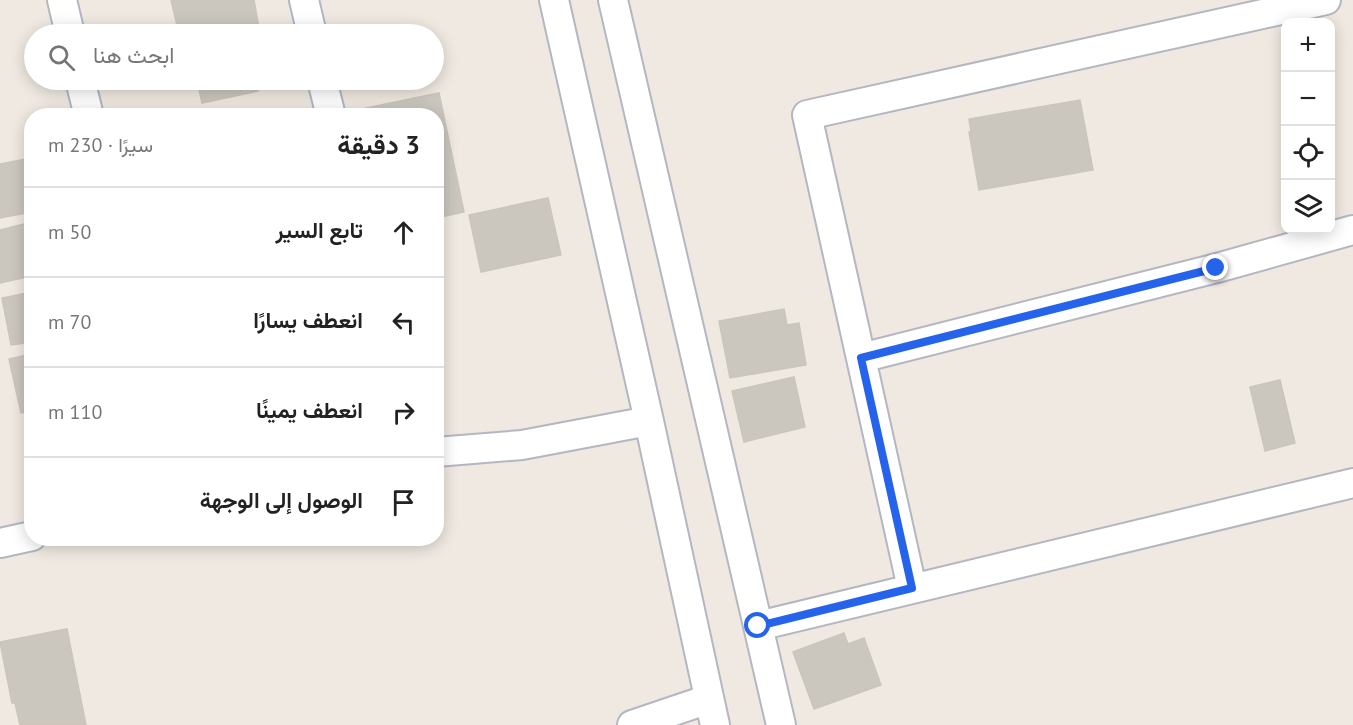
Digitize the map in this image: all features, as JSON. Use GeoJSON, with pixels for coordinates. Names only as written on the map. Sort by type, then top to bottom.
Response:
{"type":"FeatureCollection","features":[{"type":"Feature","properties":{"kind":"street"},"geometry":{"type":"LineString","coordinates":[[62,0],[68,24]]}},
{"type":"Feature","properties":{"kind":"street"},"geometry":{"type":"LineString","coordinates":[[304,0],[310,24]]}},
{"type":"Feature","properties":{"kind":"street"},"geometry":{"type":"LineString","coordinates":[[554,0],[712,712],[632,725]]}},
{"type":"Feature","properties":{"kind":"street"},"geometry":{"type":"LineString","coordinates":[[614,0],[781,725]]}},
{"type":"Feature","properties":{"kind":"street"},"geometry":{"type":"LineString","coordinates":[[912,588],[807,115],[1326,0]]}},
{"type":"Feature","properties":{"kind":"street"},"geometry":{"type":"LineString","coordinates":[[82,90],[87,108]]}},
{"type":"Feature","properties":{"kind":"street"},"geometry":{"type":"LineString","coordinates":[[324,90],[329,108]]}},
{"type":"Feature","properties":{"kind":"street"},"geometry":{"type":"LineString","coordinates":[[861,358],[1216,268],[1353,230]]}},
{"type":"Feature","properties":{"kind":"street"},"geometry":{"type":"LineString","coordinates":[[444,451],[522,445],[649,421]]}},
{"type":"Feature","properties":{"kind":"street"},"geometry":{"type":"LineString","coordinates":[[758,626],[1353,483]]}},
{"type":"Feature","properties":{"kind":"street"},"geometry":{"type":"LineString","coordinates":[[0,543],[24,538]]}},
{"type":"Feature","properties":{"kind":"building"},"geometry":{"type":"Polygon","coordinates":[[[171,0],[254,0],[258,24],[177,24],[171,0]]]}},
{"type":"Feature","properties":{"kind":"building"},"geometry":{"type":"Polygon","coordinates":[[[199,90],[258,91],[202,103],[199,90]]]}},
{"type":"Feature","properties":{"kind":"building"},"geometry":{"type":"Polygon","coordinates":[[[439,93],[442,108],[366,108],[439,93]]]}},
{"type":"Feature","properties":{"kind":"building"},"geometry":{"type":"Polygon","coordinates":[[[1080,100],[1093,170],[979,190],[969,132],[971,132],[969,119],[1080,100]]]}},
{"type":"Feature","properties":{"kind":"building"},"geometry":{"type":"Polygon","coordinates":[[[444,117],[464,212],[444,216],[444,117]]]}},
{"type":"Feature","properties":{"kind":"building"},"geometry":{"type":"Polygon","coordinates":[[[24,160],[24,214],[0,218],[0,164],[24,160]]]}},
{"type":"Feature","properties":{"kind":"building"},"geometry":{"type":"Polygon","coordinates":[[[548,198],[561,255],[481,272],[469,215],[548,198]]]}},
{"type":"Feature","properties":{"kind":"building"},"geometry":{"type":"Polygon","coordinates":[[[24,224],[24,278],[0,283],[0,230],[24,224]]]}},
{"type":"Feature","properties":{"kind":"building"},"geometry":{"type":"Polygon","coordinates":[[[24,294],[24,343],[11,345],[2,298],[24,294]]]}},
{"type":"Feature","properties":{"kind":"building"},"geometry":{"type":"Polygon","coordinates":[[[784,309],[787,325],[799,323],[806,365],[730,378],[719,321],[784,309]]]}},
{"type":"Feature","properties":{"kind":"building"},"geometry":{"type":"Polygon","coordinates":[[[24,356],[24,412],[21,413],[9,359],[24,356]]]}},
{"type":"Feature","properties":{"kind":"building"},"geometry":{"type":"Polygon","coordinates":[[[794,377],[805,427],[744,442],[732,391],[794,377]]]}},
{"type":"Feature","properties":{"kind":"building"},"geometry":{"type":"Polygon","coordinates":[[[1280,380],[1295,443],[1265,451],[1250,387],[1280,380]]]}},
{"type":"Feature","properties":{"kind":"building"},"geometry":{"type":"Polygon","coordinates":[[[67,629],[86,725],[20,725],[15,703],[12,703],[0,642],[67,629]]]}},
{"type":"Feature","properties":{"kind":"building"},"geometry":{"type":"Polygon","coordinates":[[[844,633],[848,644],[864,638],[881,685],[814,709],[793,652],[844,633]]]}},
{"type":"Feature","properties":{"kind":"route"},"geometry":{"type":"LineString","coordinates":[[758,626],[912,588],[861,358],[1216,268]]}}]}
